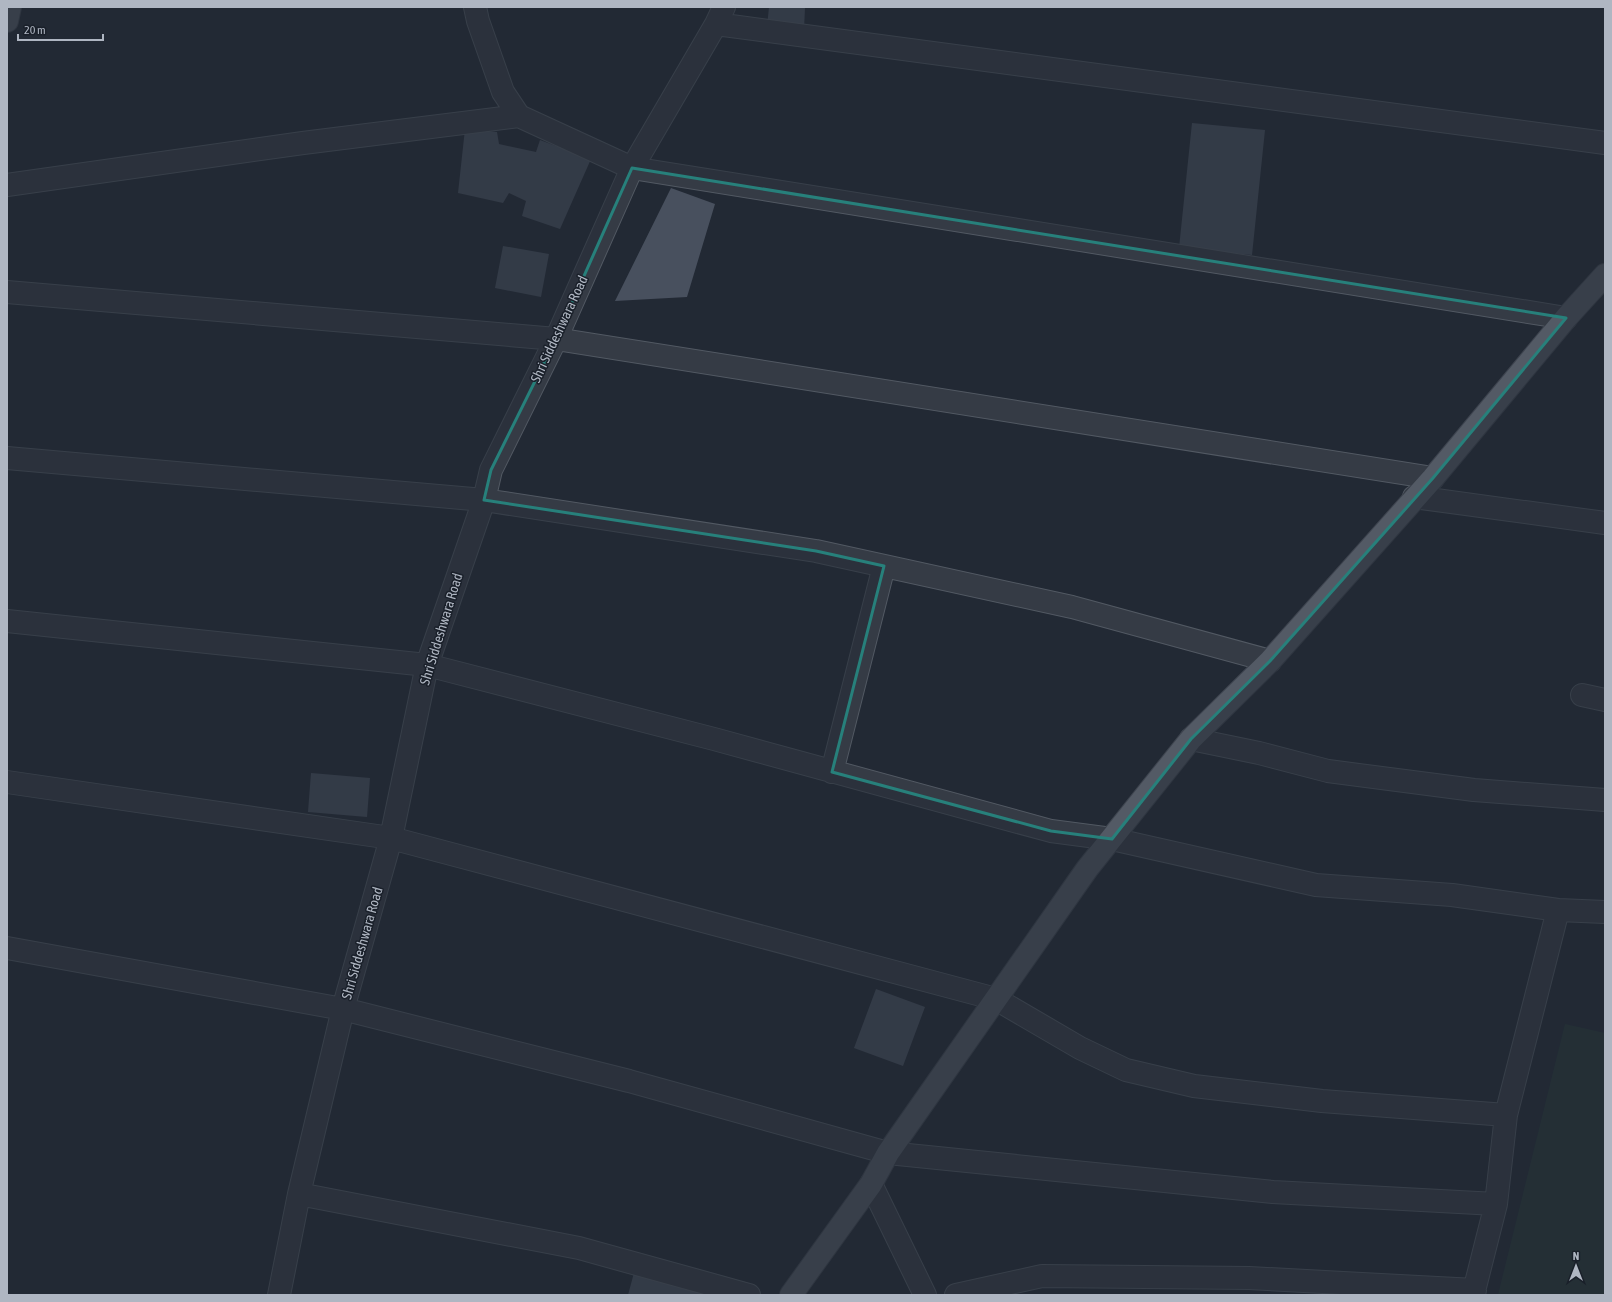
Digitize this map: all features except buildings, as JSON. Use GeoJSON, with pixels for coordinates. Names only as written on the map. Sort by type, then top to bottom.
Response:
{"type":"FeatureCollection","features":[{"type":"Feature","properties":{"kind":"main road"},"geometry":{"type":"LineString","coordinates":[[7,21],[10,7]]}},
{"type":"Feature","properties":{"kind":"main road"},"geometry":{"type":"LineString","coordinates":[[791,1295],[871,1184],[888,1153],[1088,869],[1191,739],[1270,661],[1414,497],[1433,478],[1566,318],[1605,275]]}},
{"type":"Feature","properties":{"kind":"street"},"geometry":{"type":"LineString","coordinates":[[475,7],[478,21],[503,92],[519,116],[632,168],[1566,318]]}},
{"type":"Feature","properties":{"kind":"street"},"geometry":{"type":"LineString","coordinates":[[720,16],[1605,143]]}},
{"type":"Feature","properties":{"kind":"street","name":"Shri Siddeshwara Road"},"geometry":{"type":"LineString","coordinates":[[279,1295],[299,1194],[343,1009],[391,838],[427,665],[484,500],[491,470],[556,339],[632,168],[720,16]]}},
{"type":"Feature","properties":{"kind":"street"},"geometry":{"type":"LineString","coordinates":[[7,185],[303,143],[519,116]]}},
{"type":"Feature","properties":{"kind":"street"},"geometry":{"type":"LineString","coordinates":[[7,292],[556,339],[1433,478]]}},
{"type":"Feature","properties":{"kind":"street"},"geometry":{"type":"LineString","coordinates":[[7,458],[484,500],[816,551],[1072,607],[1270,661]]}},
{"type":"Feature","properties":{"kind":"street"},"geometry":{"type":"LineString","coordinates":[[1414,497],[1605,522]]}},
{"type":"Feature","properties":{"kind":"street"},"geometry":{"type":"LineString","coordinates":[[832,772],[884,566]]}},
{"type":"Feature","properties":{"kind":"street"},"geometry":{"type":"LineString","coordinates":[[7,622],[427,665],[714,739],[1051,830],[1112,839],[1316,885],[1452,895],[1558,910],[1605,912]]}},
{"type":"Feature","properties":{"kind":"street"},"geometry":{"type":"LineString","coordinates":[[1582,695],[1605,700]]}},
{"type":"Feature","properties":{"kind":"street"},"geometry":{"type":"LineString","coordinates":[[1191,739],[1259,753],[1328,771],[1474,790],[1605,800]]}},
{"type":"Feature","properties":{"kind":"street"},"geometry":{"type":"LineString","coordinates":[[7,782],[391,838],[996,999],[1080,1048],[1126,1070],[1194,1086],[1322,1101],[1506,1115]]}},
{"type":"Feature","properties":{"kind":"street"},"geometry":{"type":"LineString","coordinates":[[956,1295],[992,1285],[1042,1276],[1249,1278],[1474,1292],[1496,1204],[1506,1115],[1558,910]]}},
{"type":"Feature","properties":{"kind":"street"},"geometry":{"type":"LineString","coordinates":[[7,948],[343,1009],[629,1081],[888,1153],[1273,1192],[1496,1204]]}},
{"type":"Feature","properties":{"kind":"street"},"geometry":{"type":"LineString","coordinates":[[871,1184],[925,1295]]}},
{"type":"Feature","properties":{"kind":"street"},"geometry":{"type":"LineString","coordinates":[[299,1194],[579,1248],[749,1295]]}},
{"type":"Feature","properties":{"kind":"highlighted area"},"geometry":{"type":"Polygon","coordinates":[[[632,168],[1566,318],[1433,478],[1270,661],[1191,739],[1112,839],[1051,831],[832,772],[884,566],[816,551],[484,500],[491,470],[556,339],[632,168]]]}},
{"type":"Feature","properties":{"kind":"shaded area"},"geometry":{"type":"Polygon","coordinates":[[[1565,1024],[1605,1033],[1605,1295],[1498,1295],[1565,1024]]]}}]}
